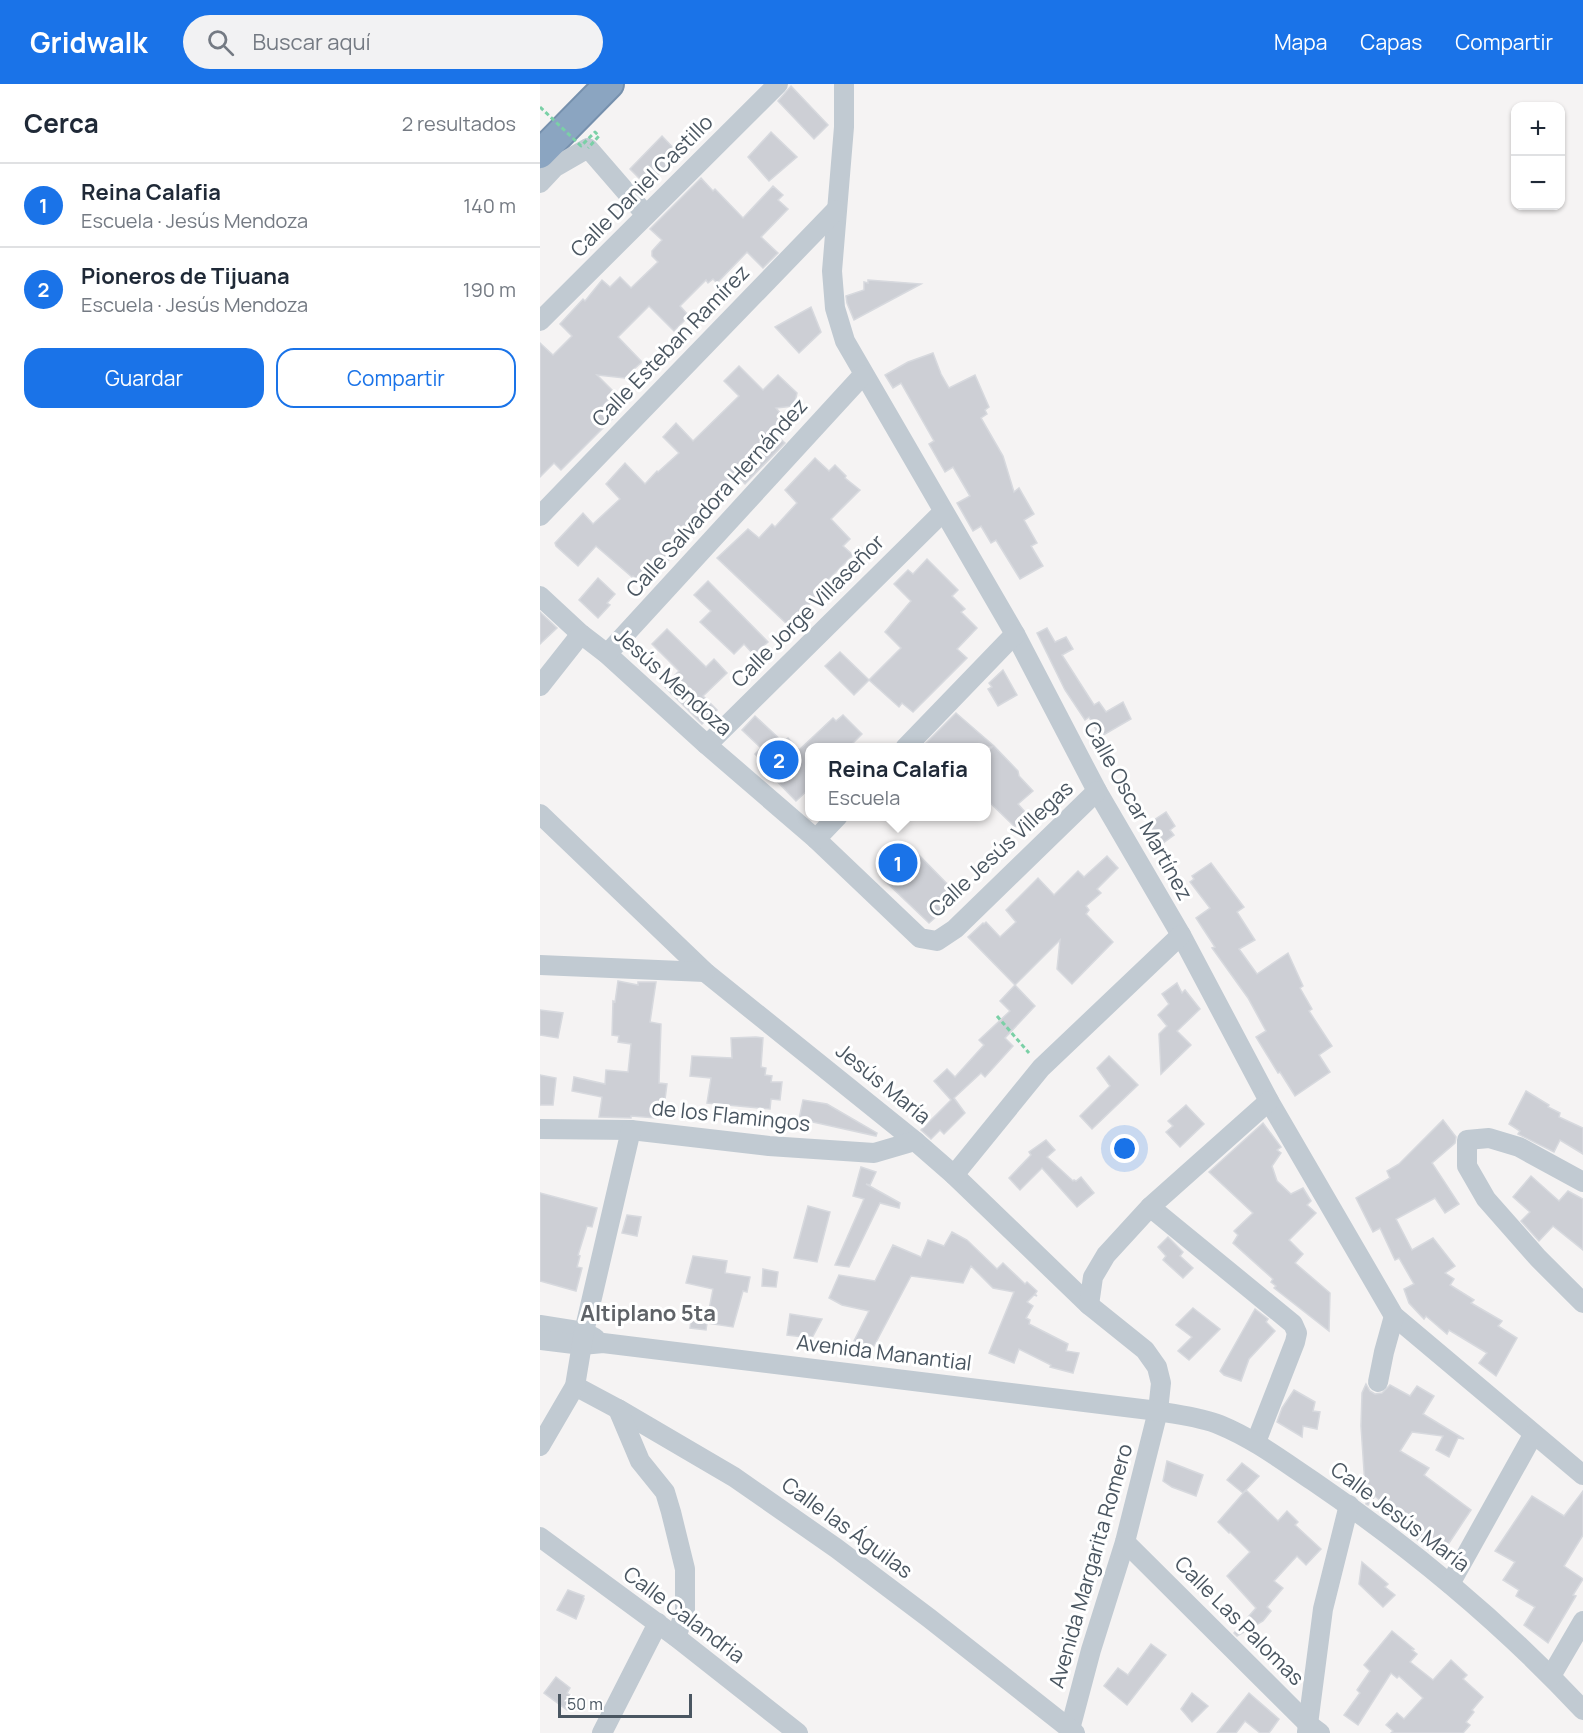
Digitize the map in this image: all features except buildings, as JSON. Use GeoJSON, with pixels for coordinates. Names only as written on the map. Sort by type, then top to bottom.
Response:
{"type":"FeatureCollection","features":[{"type":"Feature","properties":{"kind":"highway"},"geometry":{"type":"LineString","coordinates":[[540,154],[609,84]]}},
{"type":"Feature","properties":{"kind":"street","name":"Calle Daniel Castillo"},"geometry":{"type":"LineString","coordinates":[[540,321],[778,84]]}},
{"type":"Feature","properties":{"kind":"street","name":"Calle Oscar Martínez"},"geometry":{"type":"LineString","coordinates":[[844,84],[844,127],[832,272],[836,308],[845,341],[863,375],[1015,634],[1098,791],[1181,935],[1269,1101],[1394,1316],[1583,1475]]}},
{"type":"Feature","properties":{"kind":"street"},"geometry":{"type":"LineString","coordinates":[[540,183],[555,168],[588,148],[646,215]]}},
{"type":"Feature","properties":{"kind":"street","name":"Calle Esteban Ramírez"},"geometry":{"type":"LineString","coordinates":[[540,516],[836,210]]}},
{"type":"Feature","properties":{"kind":"street","name":"Calle Salvadora Hernández"},"geometry":{"type":"LineString","coordinates":[[608,654],[863,375]]}},
{"type":"Feature","properties":{"kind":"street","name":"Calle Jorge Villaseñor"},"geometry":{"type":"LineString","coordinates":[[707,745],[943,512]]}},
{"type":"Feature","properties":{"kind":"street","name":"Jesús Mendoza"},"geometry":{"type":"LineString","coordinates":[[540,596],[816,839],[920,938],[937,941]]}},
{"type":"Feature","properties":{"kind":"street"},"geometry":{"type":"LineString","coordinates":[[540,686],[581,634]]}},
{"type":"Feature","properties":{"kind":"street"},"geometry":{"type":"LineString","coordinates":[[909,743],[1015,634]]}},
{"type":"Feature","properties":{"kind":"street","name":"Calle Jesús Villegas"},"geometry":{"type":"LineString","coordinates":[[937,941],[955,929],[1098,791]]}},
{"type":"Feature","properties":{"kind":"street","name":"Jesús María"},"geometry":{"type":"LineString","coordinates":[[540,814],[705,972],[915,1141],[954,1175],[1089,1305],[1145,1350],[1157,1367],[1161,1383],[1158,1411]]}},
{"type":"Feature","properties":{"kind":"street"},"geometry":{"type":"LineString","coordinates":[[816,839],[833,821]]}},
{"type":"Feature","properties":{"kind":"street"},"geometry":{"type":"LineString","coordinates":[[954,1175],[1041,1068],[1181,935]]}},
{"type":"Feature","properties":{"kind":"street"},"geometry":{"type":"LineString","coordinates":[[540,965],[705,972]]}},
{"type":"Feature","properties":{"kind":"street"},"geometry":{"type":"LineString","coordinates":[[1089,1305],[1093,1277],[1106,1255],[1150,1207],[1269,1101]]}},
{"type":"Feature","properties":{"kind":"street","name":"de los Flamingos"},"geometry":{"type":"LineString","coordinates":[[540,1129],[631,1130],[769,1146],[874,1154],[915,1141]]}},
{"type":"Feature","properties":{"kind":"street"},"geometry":{"type":"LineString","coordinates":[[540,1446],[575,1386],[583,1339],[631,1130]]}},
{"type":"Feature","properties":{"kind":"street"},"geometry":{"type":"LineString","coordinates":[[1583,1182],[1519,1147],[1489,1138],[1467,1140],[1467,1166],[1486,1199],[1538,1258],[1583,1303]]}},
{"type":"Feature","properties":{"kind":"street"},"geometry":{"type":"LineString","coordinates":[[1150,1207],[1293,1324],[1297,1333],[1295,1342],[1256,1442]]}},
{"type":"Feature","properties":{"kind":"street"},"geometry":{"type":"LineString","coordinates":[[1378,1382],[1394,1316]]}},
{"type":"Feature","properties":{"kind":"street","name":"Avenida Manantial"},"geometry":{"type":"LineString","coordinates":[[540,1325],[603,1343],[1158,1411]]}},
{"type":"Feature","properties":{"kind":"street","name":"Avenida Manantial"},"geometry":{"type":"LineString","coordinates":[[540,1340],[583,1339]]}},
{"type":"Feature","properties":{"kind":"street","name":"Calle las Águilas"},"geometry":{"type":"LineString","coordinates":[[575,1386],[734,1477],[836,1548],[929,1617],[1071,1732]]}},
{"type":"Feature","properties":{"kind":"street"},"geometry":{"type":"LineString","coordinates":[[618,1409],[640,1461],[664,1492],[672,1512],[685,1569],[685,1612],[676,1637]]}},
{"type":"Feature","properties":{"kind":"street","name":"Calle Jesús María"},"geometry":{"type":"LineString","coordinates":[[1158,1411],[1218,1424],[1256,1442],[1349,1505],[1450,1584],[1551,1676],[1583,1710]]}},
{"type":"Feature","properties":{"kind":"street","name":"Avenida Margarita Romero"},"geometry":{"type":"LineString","coordinates":[[1071,1732],[1091,1650],[1125,1542],[1158,1411]]}},
{"type":"Feature","properties":{"kind":"street"},"geometry":{"type":"LineString","coordinates":[[1450,1584],[1533,1435]]}},
{"type":"Feature","properties":{"kind":"street"},"geometry":{"type":"LineString","coordinates":[[1312,1730],[1323,1608],[1349,1505]]}},
{"type":"Feature","properties":{"kind":"street","name":"Calle Calandria"},"geometry":{"type":"LineString","coordinates":[[540,1537],[658,1623],[798,1733]]}},
{"type":"Feature","properties":{"kind":"street","name":"Calle Las Palomas"},"geometry":{"type":"LineString","coordinates":[[1125,1542],[1312,1730]]}},
{"type":"Feature","properties":{"kind":"street"},"geometry":{"type":"LineString","coordinates":[[1551,1676],[1583,1621]]}},
{"type":"Feature","properties":{"kind":"street"},"geometry":{"type":"LineString","coordinates":[[602,1733],[658,1623]]}},
{"type":"Feature","properties":{"kind":"path"},"geometry":{"type":"LineString","coordinates":[[540,106],[581,146],[595,132],[599,136],[588,148]]}},
{"type":"Feature","properties":{"kind":"path"},"geometry":{"type":"LineString","coordinates":[[997,1016],[1041,1068]]}},
{"type":"Feature","properties":{"kind":"place","name":"Pioneros de Tijuana"},"geometry":{"type":"Point","coordinates":[779,760]}},
{"type":"Feature","properties":{"kind":"place","name":"Reina Calafia"},"geometry":{"type":"Point","coordinates":[898,863]}},
{"type":"Feature","properties":{"kind":"district","name":"Altiplano 5ta"},"geometry":{"type":"Point","coordinates":[648,1313]}}]}
